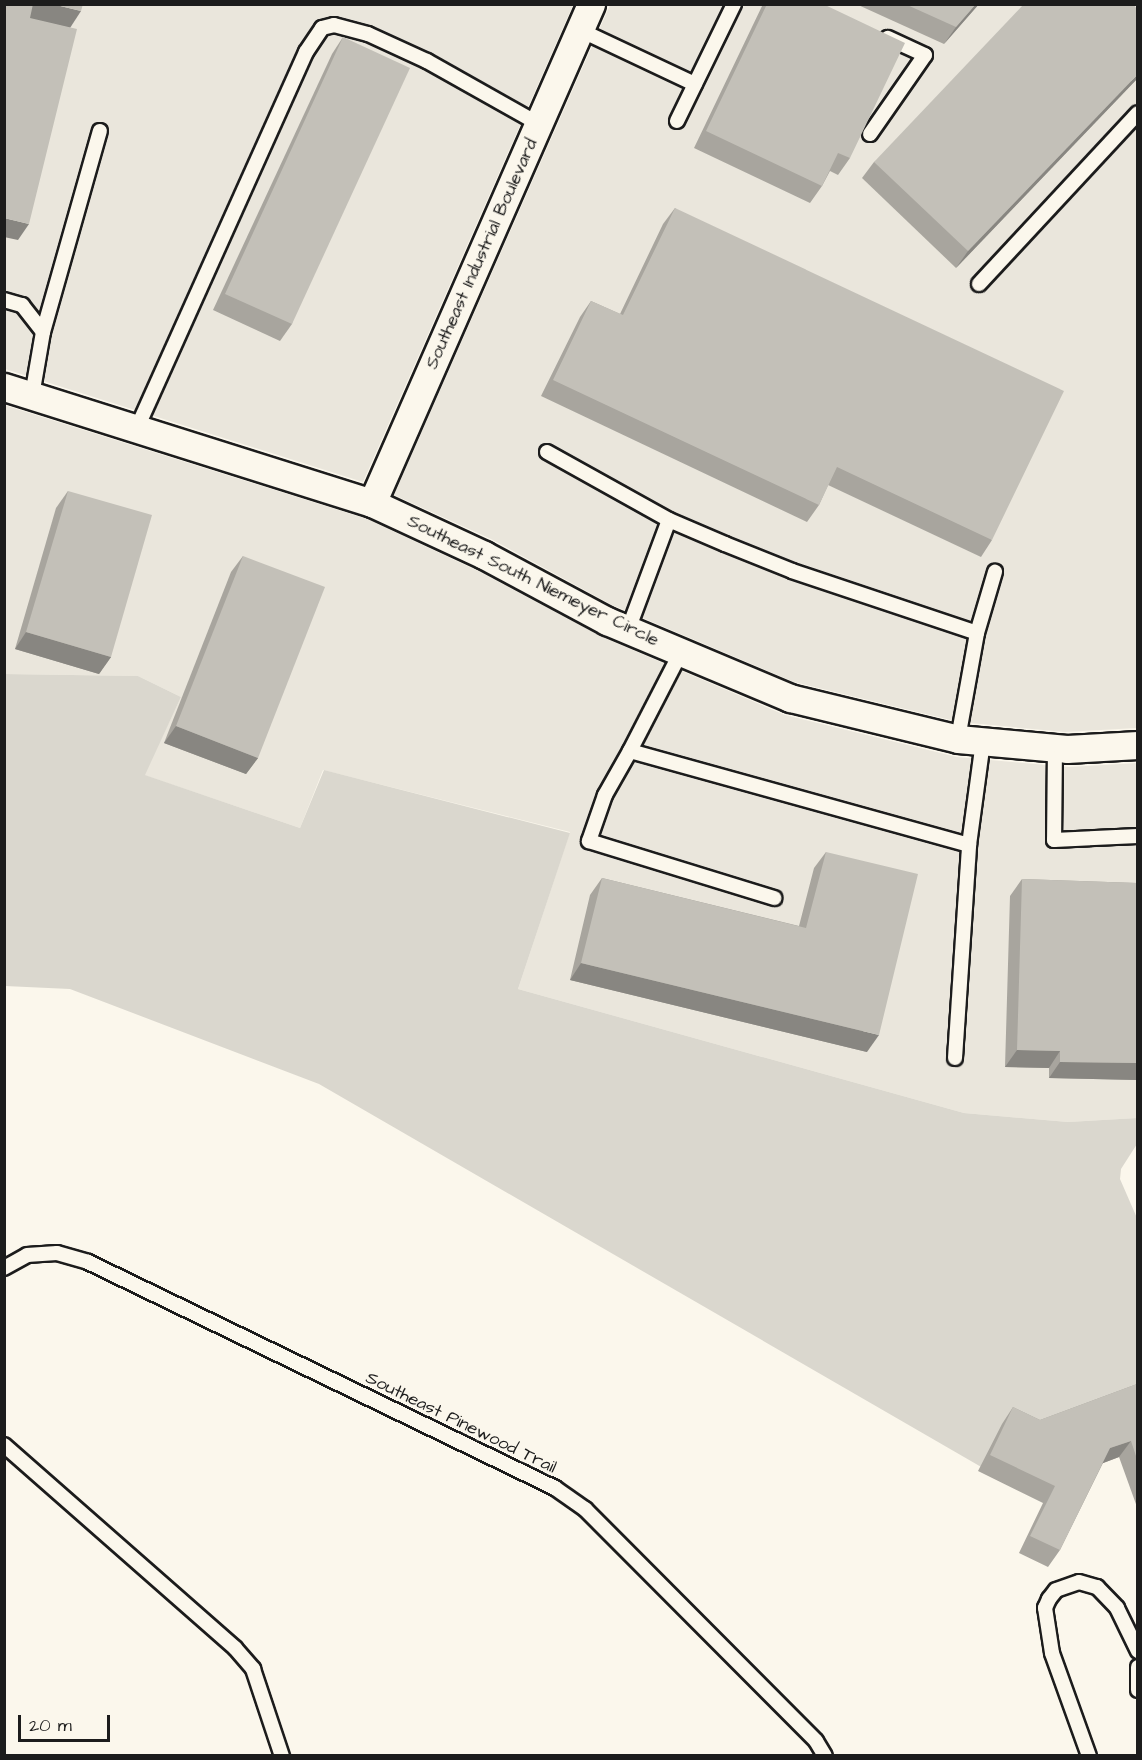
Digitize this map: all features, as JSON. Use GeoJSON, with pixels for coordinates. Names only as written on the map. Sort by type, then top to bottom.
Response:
{"type":"FeatureCollection","features":[{"type":"Feature","properties":{"kind":"street","name":"Southeast Industrial Boulevard"},"geometry":{"type":"LineString","coordinates":[[372,503],[539,124],[583,13]]}},
{"type":"Feature","properties":{"kind":"street","name":"Southeast South Niemeyer Circle"},"geometry":{"type":"LineString","coordinates":[[4,387],[372,503],[484,555],[627,630],[790,698],[970,740],[1054,748],[1137,745]]}},
{"type":"Feature","properties":{"kind":"lane"},"geometry":{"type":"LineString","coordinates":[[677,121],[734,4]]}},
{"type":"Feature","properties":{"kind":"lane"},"geometry":{"type":"LineString","coordinates":[[583,13],[695,84]]}},
{"type":"Feature","properties":{"kind":"lane"},"geometry":{"type":"LineString","coordinates":[[137,428],[306,52],[322,28],[334,25],[368,34],[427,61],[539,124]]}},
{"type":"Feature","properties":{"kind":"lane"},"geometry":{"type":"LineString","coordinates":[[870,134],[925,55],[873,32]]}},
{"type":"Feature","properties":{"kind":"lane"},"geometry":{"type":"LineString","coordinates":[[979,284],[1137,113]]}},
{"type":"Feature","properties":{"kind":"lane"},"geometry":{"type":"LineString","coordinates":[[32,396],[43,332],[100,131]]}},
{"type":"Feature","properties":{"kind":"lane"},"geometry":{"type":"LineString","coordinates":[[4,300],[22,305],[43,332]]}},
{"type":"Feature","properties":{"kind":"lane"},"geometry":{"type":"LineString","coordinates":[[547,453],[669,520],[792,571],[977,633]]}},
{"type":"Feature","properties":{"kind":"lane"},"geometry":{"type":"LineString","coordinates":[[627,630],[669,520]]}},
{"type":"Feature","properties":{"kind":"lane"},"geometry":{"type":"LineString","coordinates":[[955,1058],[969,845],[970,740],[977,633],[995,572]]}},
{"type":"Feature","properties":{"kind":"lane"},"geometry":{"type":"LineString","coordinates":[[681,652],[605,795],[589,841],[774,898]]}},
{"type":"Feature","properties":{"kind":"lane"},"geometry":{"type":"LineString","coordinates":[[1054,748],[1054,840],[1137,836]]}},
{"type":"Feature","properties":{"kind":"lane"},"geometry":{"type":"LineString","coordinates":[[630,751],[969,845]]}},
{"type":"Feature","properties":{"kind":"lane","name":"Southeast Pinewood Trail"},"geometry":{"type":"LineString","coordinates":[[4,1268],[27,1255],[57,1253],[88,1262],[555,1488],[585,1509],[816,1741],[825,1755]]}},
{"type":"Feature","properties":{"kind":"lane"},"geometry":{"type":"LineString","coordinates":[[4,1445],[236,1648],[253,1670],[282,1755]]}},
{"type":"Feature","properties":{"kind":"lane"},"geometry":{"type":"LineString","coordinates":[[1089,1755],[1050,1644],[1045,1608],[1056,1590],[1079,1582],[1107,1593],[1137,1651]]}},
{"type":"Feature","properties":{"kind":"lane"},"geometry":{"type":"LineString","coordinates":[[1137,1667],[1137,1690]]}},
{"type":"Feature","properties":{"kind":"shaded area"},"geometry":{"type":"Polygon","coordinates":[[[4,5],[573,5],[363,482],[5,369],[4,5]]]}},
{"type":"Feature","properties":{"kind":"shaded area"},"geometry":{"type":"Polygon","coordinates":[[[610,5],[1137,5],[1137,728],[1065,732],[959,722],[794,682],[612,605],[491,539],[394,495],[610,5]]]}},
{"type":"Feature","properties":{"kind":"shaded area"},"geometry":{"type":"Polygon","coordinates":[[[4,405],[367,519],[478,571],[602,637],[785,715],[957,757],[1069,767],[1137,763],[1137,1118],[1068,1122],[964,1113],[518,989],[570,832],[323,770],[300,828],[144,775],[181,697],[138,676],[5,674],[4,405]]]}},
{"type":"Feature","properties":{"kind":"shaded area"},"geometry":{"type":"Polygon","coordinates":[[[5,674],[138,676],[181,697],[145,775],[300,828],[324,770],[570,833],[518,989],[964,1113],[1068,1122],[1137,1118],[1137,1144],[1121,1169],[1120,1179],[1137,1218],[1137,1412],[983,1468],[319,1084],[70,989],[5,986],[5,674]]]}},
{"type":"Feature","properties":{"kind":"building"},"geometry":{"type":"Polygon","coordinates":[[[4,4],[33,4],[30,18],[77,29],[29,224],[4,218],[4,4]]]}},
{"type":"Feature","properties":{"kind":"building"},"geometry":{"type":"Polygon","coordinates":[[[52,4],[83,4],[81,11],[52,4]]]}},
{"type":"Feature","properties":{"kind":"building"},"geometry":{"type":"Polygon","coordinates":[[[767,4],[823,4],[905,43],[850,158],[838,153],[822,186],[706,131],[767,4]]]}},
{"type":"Feature","properties":{"kind":"building"},"geometry":{"type":"Polygon","coordinates":[[[905,4],[976,4],[956,27],[905,4]]]}},
{"type":"Feature","properties":{"kind":"building"},"geometry":{"type":"Polygon","coordinates":[[[1024,4],[1133,4],[1137,9],[1137,75],[968,251],[874,162],[1024,4]]]}},
{"type":"Feature","properties":{"kind":"building"},"geometry":{"type":"Polygon","coordinates":[[[343,37],[410,68],[292,324],[225,294],[343,37]]]}},
{"type":"Feature","properties":{"kind":"building"},"geometry":{"type":"Polygon","coordinates":[[[675,208],[1064,391],[992,540],[837,467],[819,505],[553,380],[591,301],[623,315],[675,208]]]}},
{"type":"Feature","properties":{"kind":"building"},"geometry":{"type":"Polygon","coordinates":[[[68,491],[152,515],[111,657],[26,632],[68,491]]]}},
{"type":"Feature","properties":{"kind":"building"},"geometry":{"type":"Polygon","coordinates":[[[243,556],[325,587],[258,758],[176,726],[243,556]]]}},
{"type":"Feature","properties":{"kind":"building"},"geometry":{"type":"Polygon","coordinates":[[[826,852],[918,874],[879,1035],[581,963],[602,878],[806,928],[826,852]]]}},
{"type":"Feature","properties":{"kind":"building"},"geometry":{"type":"Polygon","coordinates":[[[1022,879],[1137,883],[1137,1063],[1060,1062],[1060,1051],[1017,1050],[1022,879]]]}},
{"type":"Feature","properties":{"kind":"building"},"geometry":{"type":"Polygon","coordinates":[[[1137,1384],[1137,1459],[1131,1441],[1110,1448],[1060,1550],[1030,1536],[1055,1486],[990,1455],[1013,1407],[1040,1420],[1137,1384]]]}}]}
